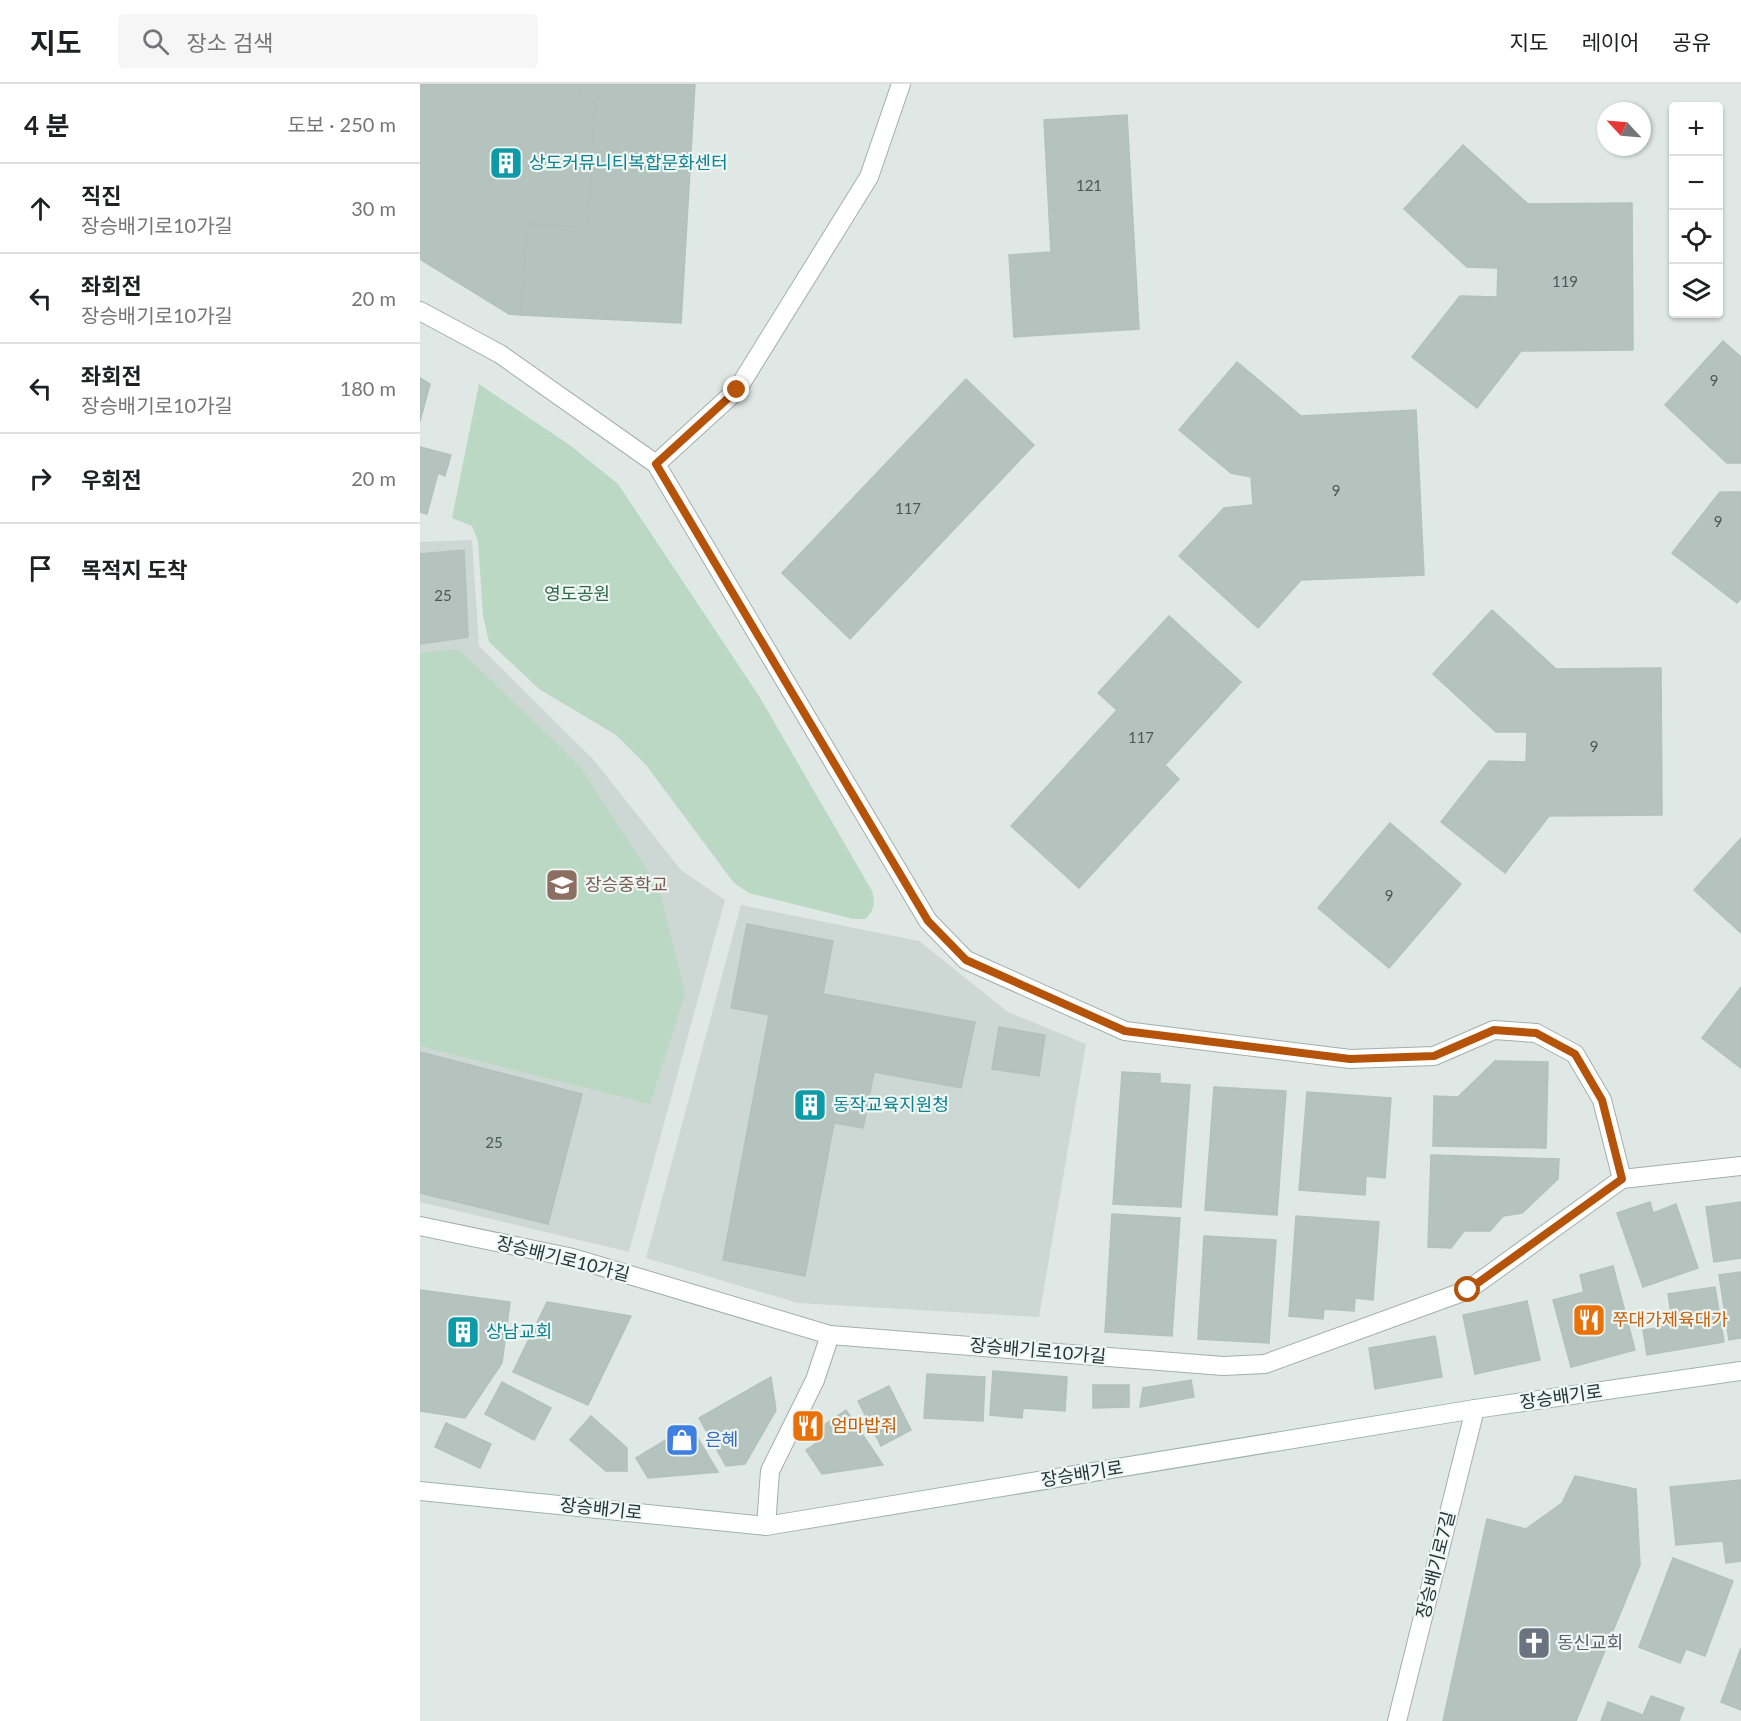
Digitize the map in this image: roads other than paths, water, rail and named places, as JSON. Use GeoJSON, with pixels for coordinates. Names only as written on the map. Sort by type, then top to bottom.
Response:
{"type":"FeatureCollection","features":[{"type":"Feature","properties":{"kind":"main road"},"geometry":{"type":"LineString","coordinates":[[656,464],[737,390],[868,177],[901,84]]}},
{"type":"Feature","properties":{"kind":"main road"},"geometry":{"type":"LineString","coordinates":[[420,311],[500,354],[656,464],[928,921],[966,960],[1125,1031],[1350,1059],[1434,1056],[1494,1030],[1536,1033],[1575,1054],[1602,1100],[1622,1179]]}},
{"type":"Feature","properties":{"kind":"main road","name":"장승배기로10가길"},"geometry":{"type":"LineString","coordinates":[[420,1226],[573,1258],[830,1335],[1223,1366],[1265,1364],[1468,1290],[1622,1179],[1741,1166]]}},
{"type":"Feature","properties":{"kind":"main road"},"geometry":{"type":"LineString","coordinates":[[766,1526],[770,1471],[815,1380],[830,1335]]}},
{"type":"Feature","properties":{"kind":"main road","name":"장승배기로"},"geometry":{"type":"LineString","coordinates":[[420,1491],[766,1526],[1475,1409],[1741,1371]]}},
{"type":"Feature","properties":{"kind":"main road","name":"장승배기로7길"},"geometry":{"type":"LineString","coordinates":[[1397,1721],[1475,1409]]}},
{"type":"Feature","properties":{"kind":"place","name":"상도커뮤니티복합문화센터"},"geometry":{"type":"Point","coordinates":[506,163]}},
{"type":"Feature","properties":{"kind":"place","name":"장승중학교"},"geometry":{"type":"Point","coordinates":[562,885]}},
{"type":"Feature","properties":{"kind":"place","name":"동작교육지원청"},"geometry":{"type":"Point","coordinates":[810,1105]}},
{"type":"Feature","properties":{"kind":"place","name":"쭈대가제육대가"},"geometry":{"type":"Point","coordinates":[1589,1320]}},
{"type":"Feature","properties":{"kind":"place","name":"상남교회"},"geometry":{"type":"Point","coordinates":[463,1332]}},
{"type":"Feature","properties":{"kind":"place","name":"엄마밥줘"},"geometry":{"type":"Point","coordinates":[808,1426]}},
{"type":"Feature","properties":{"kind":"place","name":"은혜"},"geometry":{"type":"Point","coordinates":[682,1440]}},
{"type":"Feature","properties":{"kind":"place","name":"동신교회"},"geometry":{"type":"Point","coordinates":[1534,1643]}},
{"type":"Feature","properties":{"kind":"park label","name":"영도공원"},"geometry":{"type":"Point","coordinates":[577,594]}}]}
